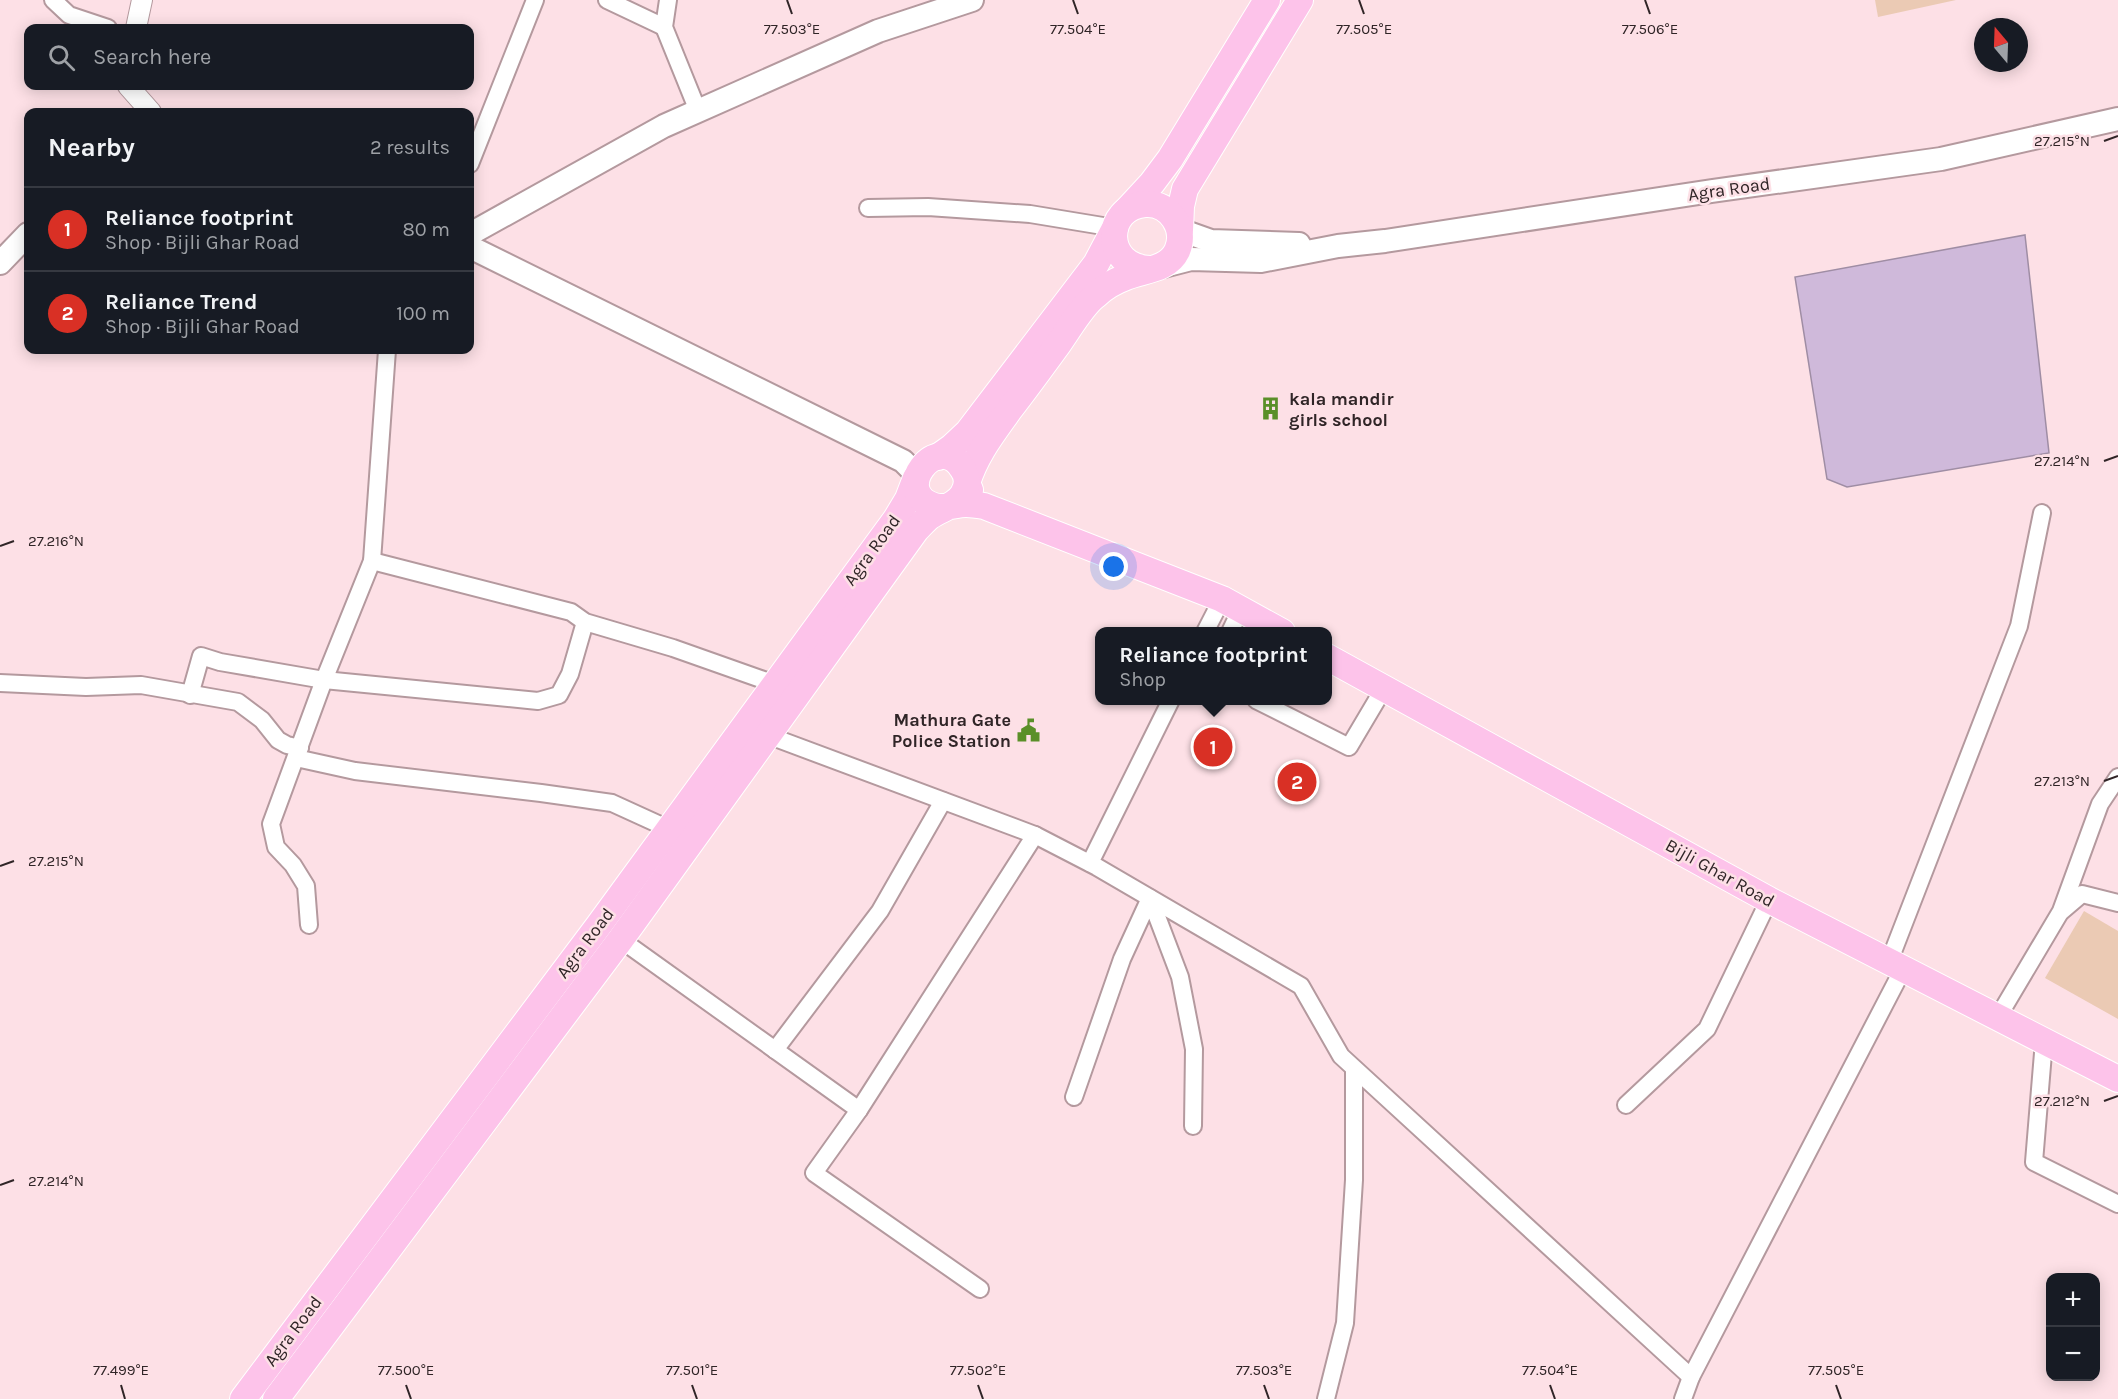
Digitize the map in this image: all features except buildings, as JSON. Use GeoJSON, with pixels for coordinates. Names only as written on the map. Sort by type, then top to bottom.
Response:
{"type":"FeatureCollection","features":[{"type":"Feature","properties":{"kind":"main road"},"geometry":{"type":"LineString","coordinates":[[474,232],[664,126],[878,31],[972,0]]}},
{"type":"Feature","properties":{"kind":"main road","name":"Agra Road"},"geometry":{"type":"LineString","coordinates":[[243,1399],[599,925],[896,519],[908,499],[922,464],[952,447],[975,423],[1096,264],[1121,219],[1170,159],[1267,0]]}},
{"type":"Feature","properties":{"kind":"main road"},"geometry":{"type":"LineString","coordinates":[[1180,230],[1169,211],[1159,206],[1137,205],[1121,219],[1114,238],[1116,249],[1130,265],[1140,269],[1155,268],[1169,261],[1176,252],[1180,242],[1181,206],[1185,189],[1300,0]]}},
{"type":"Feature","properties":{"kind":"main road","name":"Agra Road"},"geometry":{"type":"LineString","coordinates":[[967,483],[980,450],[1093,297],[1125,277],[1191,259],[1261,261],[1338,246],[1385,242],[1712,191],[1941,159],[2118,118]]}},
{"type":"Feature","properties":{"kind":"main road","name":"Agra Road"},"geometry":{"type":"LineString","coordinates":[[1180,230],[1211,241],[1338,246]]}},
{"type":"Feature","properties":{"kind":"main road"},"geometry":{"type":"LineString","coordinates":[[0,263],[24,238]]}},
{"type":"Feature","properties":{"kind":"main road"},"geometry":{"type":"LineString","coordinates":[[474,249],[922,464],[954,460],[965,472],[972,493],[984,506]]}},
{"type":"Feature","properties":{"kind":"main road"},"geometry":{"type":"LineString","coordinates":[[922,464],[916,487],[926,501],[933,506],[969,504],[984,506],[1231,613],[1269,627]]}},
{"type":"Feature","properties":{"kind":"main road"},"geometry":{"type":"LineString","coordinates":[[950,506],[963,495],[967,483]]}},
{"type":"Feature","properties":{"kind":"main road","name":"Agra Road"},"geometry":{"type":"LineString","coordinates":[[276,1399],[621,939],[916,530],[929,518],[950,506]]}},
{"type":"Feature","properties":{"kind":"main road","name":"Bijli Ghar Road"},"geometry":{"type":"LineString","coordinates":[[1332,660],[1769,900],[2118,1079]]}},
{"type":"Feature","properties":{"kind":"street"},"geometry":{"type":"LineString","coordinates":[[54,0],[69,15],[96,24]]}},
{"type":"Feature","properties":{"kind":"street"},"geometry":{"type":"LineString","coordinates":[[137,24],[142,0]]}},
{"type":"Feature","properties":{"kind":"street"},"geometry":{"type":"LineString","coordinates":[[474,154],[535,0]]}},
{"type":"Feature","properties":{"kind":"street"},"geometry":{"type":"LineString","coordinates":[[607,0],[664,27]]}},
{"type":"Feature","properties":{"kind":"street"},"geometry":{"type":"LineString","coordinates":[[668,0],[664,27],[698,111]]}},
{"type":"Feature","properties":{"kind":"street"},"geometry":{"type":"LineString","coordinates":[[132,90],[147,108]]}},
{"type":"Feature","properties":{"kind":"street"},"geometry":{"type":"LineString","coordinates":[[868,208],[928,207],[1121,219]]}},
{"type":"Feature","properties":{"kind":"street"},"geometry":{"type":"LineString","coordinates":[[309,925],[306,886],[293,865],[276,847],[271,824],[324,680],[372,561],[387,354]]}},
{"type":"Feature","properties":{"kind":"street"},"geometry":{"type":"LineString","coordinates":[[1683,1399],[1691,1377],[1896,965],[2019,626],[2042,513]]}},
{"type":"Feature","properties":{"kind":"street"},"geometry":{"type":"LineString","coordinates":[[372,561],[571,612],[585,622],[673,648],[775,684]]}},
{"type":"Feature","properties":{"kind":"street"},"geometry":{"type":"LineString","coordinates":[[1212,627],[1231,613]]}},
{"type":"Feature","properties":{"kind":"street"},"geometry":{"type":"LineString","coordinates":[[190,695],[201,656],[220,662],[324,680],[538,701],[560,695],[570,674],[585,622]]}},
{"type":"Feature","properties":{"kind":"street"},"geometry":{"type":"LineString","coordinates":[[0,683],[86,687],[141,686],[238,702],[262,720],[278,740],[298,753],[355,771],[541,793],[612,804],[669,829]]}},
{"type":"Feature","properties":{"kind":"street"},"geometry":{"type":"LineString","coordinates":[[1266,705],[1350,747],[1384,688]]}},
{"type":"Feature","properties":{"kind":"street"},"geometry":{"type":"LineString","coordinates":[[1090,863],[1169,705]]}},
{"type":"Feature","properties":{"kind":"street"},"geometry":{"type":"LineString","coordinates":[[767,735],[1035,835],[1090,863],[1301,986],[1341,1056],[1691,1377]]}},
{"type":"Feature","properties":{"kind":"street"},"geometry":{"type":"LineString","coordinates":[[1998,1017],[2061,911],[2100,804],[2118,777]]}},
{"type":"Feature","properties":{"kind":"street"},"geometry":{"type":"LineString","coordinates":[[775,1050],[880,911],[943,801]]}},
{"type":"Feature","properties":{"kind":"street"},"geometry":{"type":"LineString","coordinates":[[980,1289],[814,1173],[858,1110],[1035,835]]}},
{"type":"Feature","properties":{"kind":"street"},"geometry":{"type":"LineString","coordinates":[[2061,911],[2082,894],[2118,903]]}},
{"type":"Feature","properties":{"kind":"street"},"geometry":{"type":"LineString","coordinates":[[1074,1098],[1122,959],[1150,898]]}},
{"type":"Feature","properties":{"kind":"street"},"geometry":{"type":"LineString","coordinates":[[1150,898],[1180,977],[1194,1049],[1193,1125]]}},
{"type":"Feature","properties":{"kind":"street"},"geometry":{"type":"LineString","coordinates":[[1626,1105],[1707,1029],[1769,900]]}},
{"type":"Feature","properties":{"kind":"street"},"geometry":{"type":"LineString","coordinates":[[599,925],[858,1110]]}},
{"type":"Feature","properties":{"kind":"street"},"geometry":{"type":"LineString","coordinates":[[2044,1041],[2034,1162],[2118,1204]]}},
{"type":"Feature","properties":{"kind":"street"},"geometry":{"type":"LineString","coordinates":[[1326,1399],[1345,1323],[1354,1180],[1354,1069]]}},
{"type":"Feature","properties":{"kind":"shaded area"},"geometry":{"type":"Polygon","coordinates":[[[1875,0],[1956,0],[1878,17],[1875,0]]]}},
{"type":"Feature","properties":{"kind":"shaded area"},"geometry":{"type":"Polygon","coordinates":[[[2025,235],[2049,453],[1847,487],[1827,479],[1795,277],[2025,235]]]}},
{"type":"Feature","properties":{"kind":"shaded area"},"geometry":{"type":"Polygon","coordinates":[[[2084,911],[2118,931],[2118,1019],[2045,978],[2084,911]]]}},
{"type":"Feature","properties":{"kind":"place","name":"kala mandir girls school"},"geometry":{"type":"Point","coordinates":[1271,409]}},
{"type":"Feature","properties":{"kind":"place","name":"Mathura Gate Police Station"},"geometry":{"type":"Point","coordinates":[1029,730]}},
{"type":"Feature","properties":{"kind":"place","name":"Reliance footprint"},"geometry":{"type":"Point","coordinates":[1213,747]}},
{"type":"Feature","properties":{"kind":"place","name":"Reliance Trend"},"geometry":{"type":"Point","coordinates":[1297,782]}}]}
